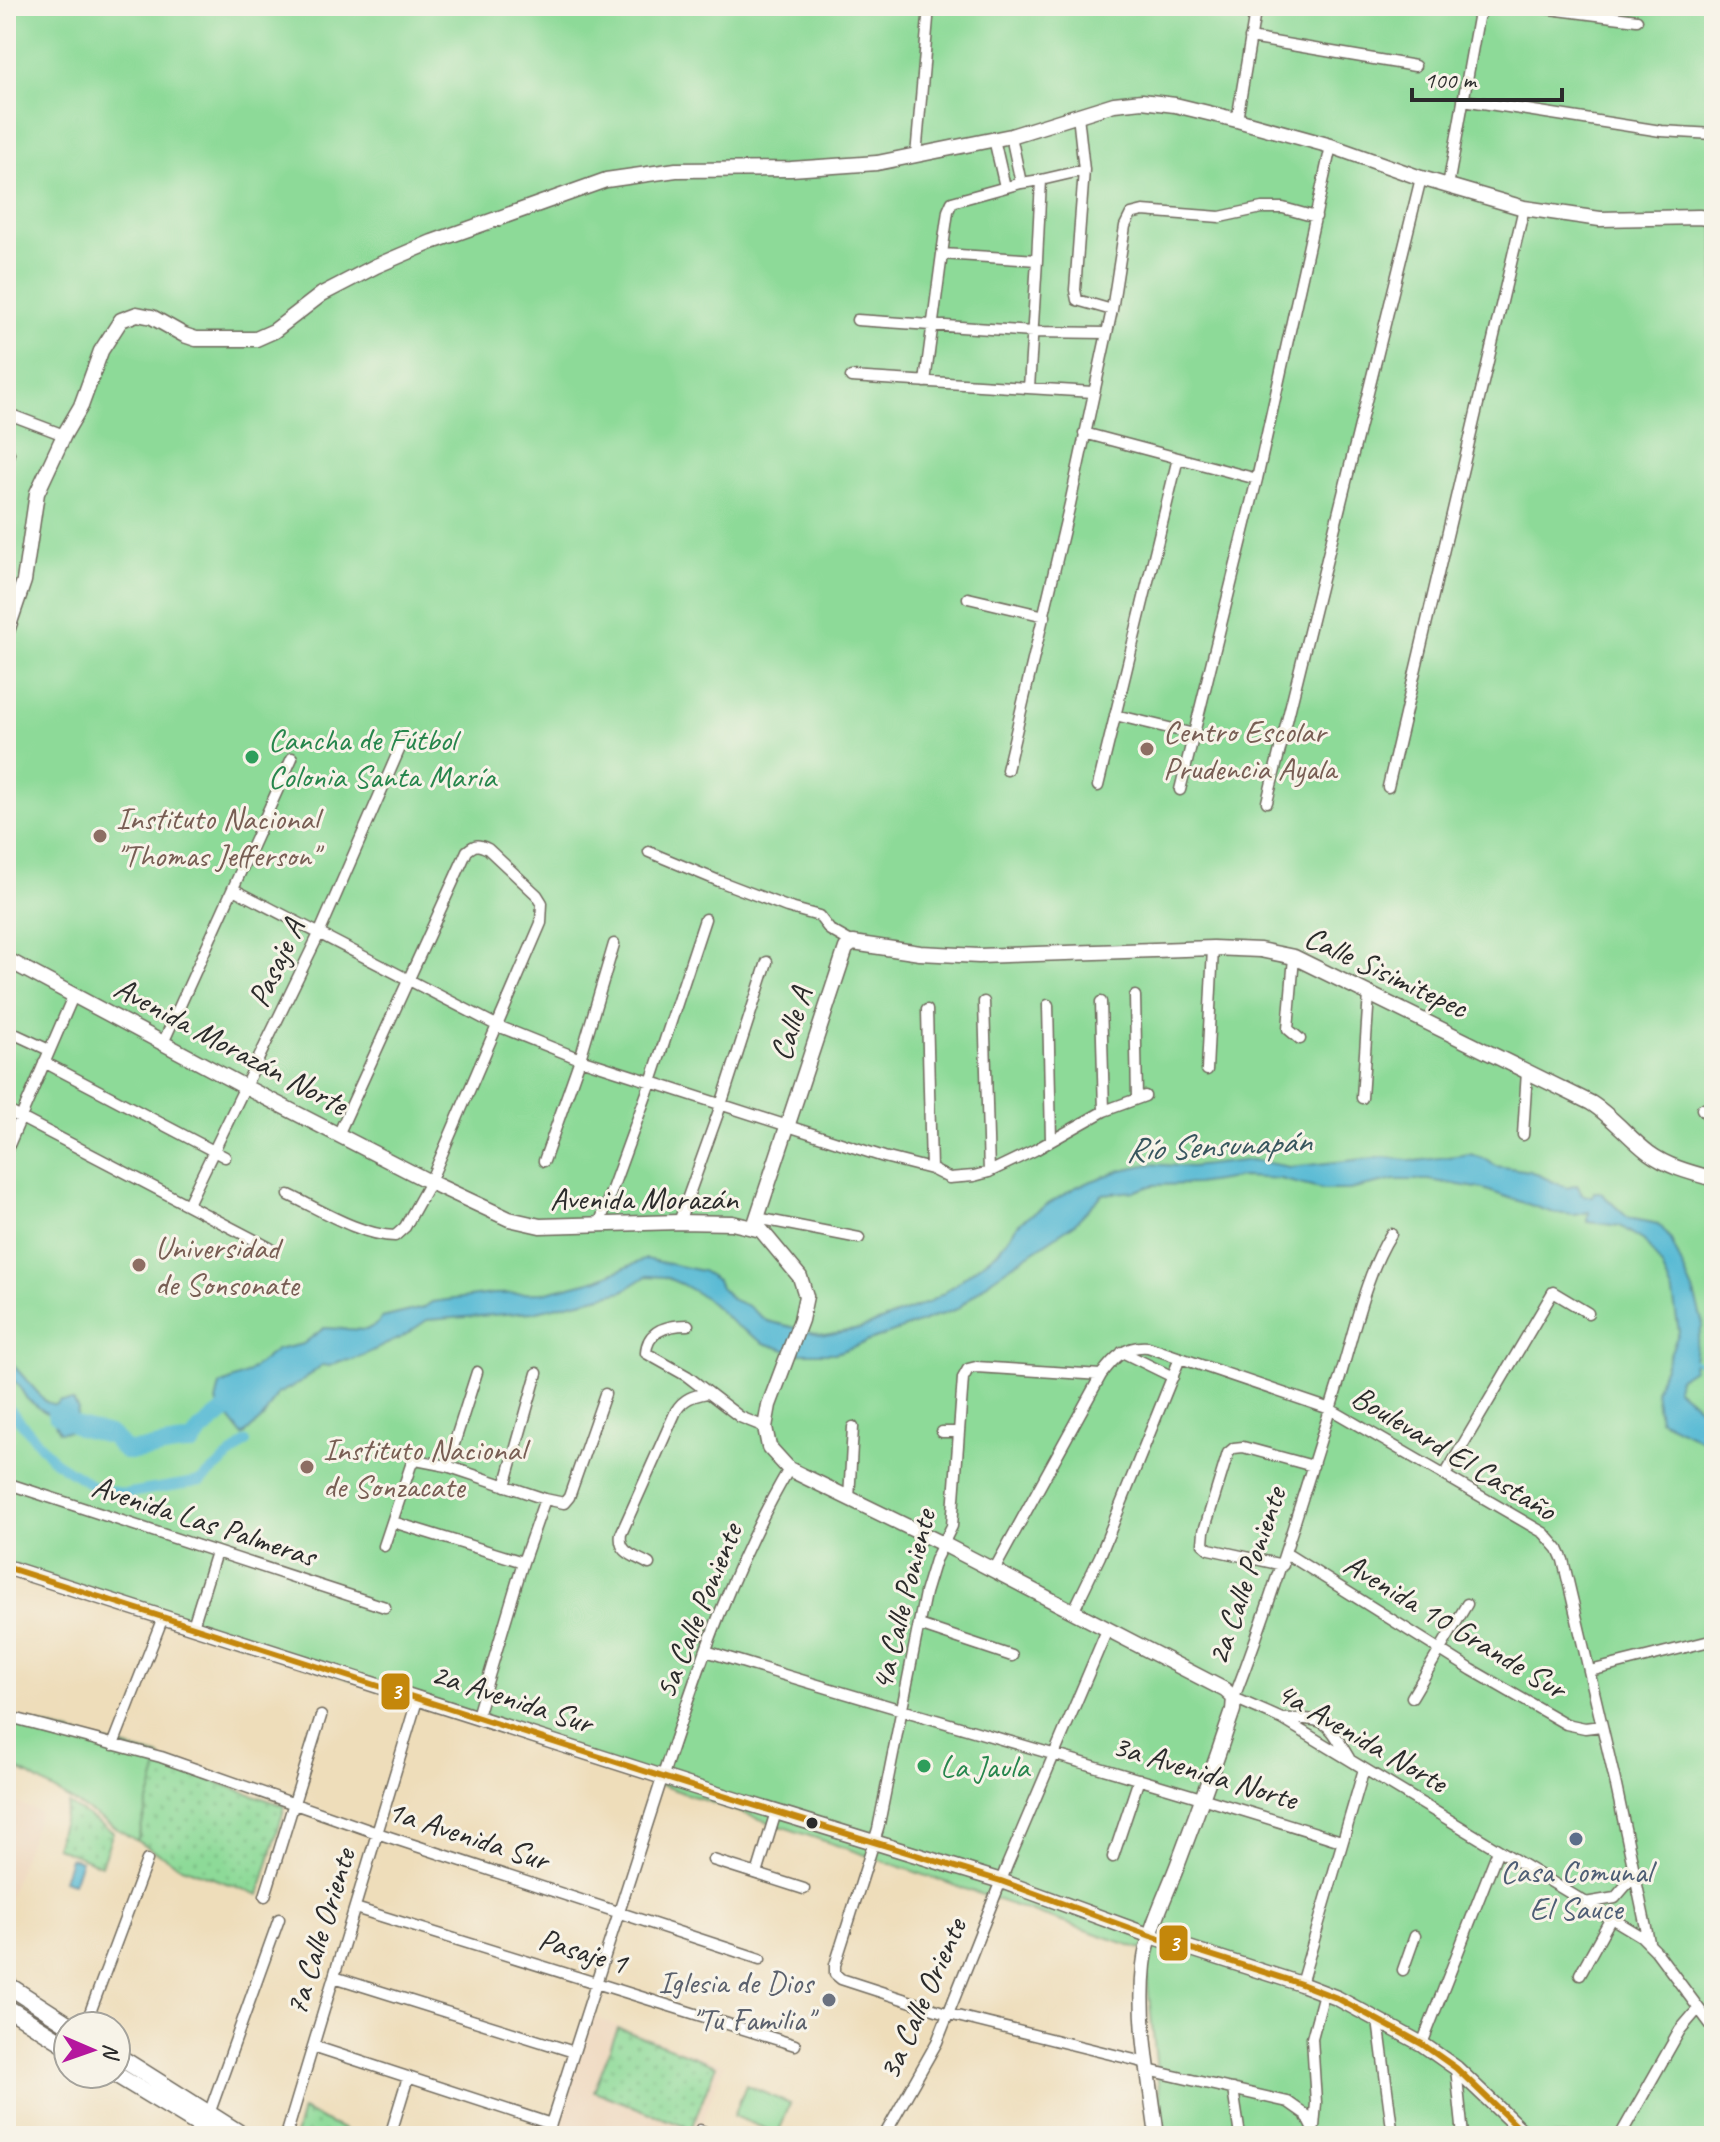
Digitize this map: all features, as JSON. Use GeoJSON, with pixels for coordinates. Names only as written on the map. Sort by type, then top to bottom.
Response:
{"type":"FeatureCollection","features":[{"type":"Feature","properties":{"kind":"main road"},"geometry":{"type":"LineString","coordinates":[[6,1984],[52,2014]]}},
{"type":"Feature","properties":{"kind":"main road"},"geometry":{"type":"LineString","coordinates":[[6,2007],[52,2036]]}},
{"type":"Feature","properties":{"kind":"main road"},"geometry":{"type":"LineString","coordinates":[[132,2065],[244,2136]]}},
{"type":"Feature","properties":{"kind":"main road"},"geometry":{"type":"LineString","coordinates":[[132,2084],[217,2136]]}},
{"type":"Feature","properties":{"kind":"street"},"geometry":{"type":"LineString","coordinates":[[1237,120],[1256,6]]}},
{"type":"Feature","properties":{"kind":"street"},"geometry":{"type":"LineString","coordinates":[[1448,186],[1478,18],[1485,6]]}},
{"type":"Feature","properties":{"kind":"street"},"geometry":{"type":"LineString","coordinates":[[1526,6],[1637,20]]}},
{"type":"Feature","properties":{"kind":"street"},"geometry":{"type":"LineString","coordinates":[[916,156],[928,18]]}},
{"type":"Feature","properties":{"kind":"street"},"geometry":{"type":"LineString","coordinates":[[1250,38],[1415,66]]}},
{"type":"Feature","properties":{"kind":"street"},"geometry":{"type":"LineString","coordinates":[[1463,100],[1661,131],[1714,134]]}},
{"type":"Feature","properties":{"kind":"street"},"geometry":{"type":"LineString","coordinates":[[6,634],[24,581],[37,493],[81,406],[108,337],[121,320],[137,314],[152,317],[196,339],[249,340],[269,334],[322,294],[376,266],[432,242],[606,180],[668,171],[877,163],[1011,136],[1114,104],[1142,101],[1175,105],[1331,146],[1421,178],[1524,208],[1600,219],[1714,219]]}},
{"type":"Feature","properties":{"kind":"street"},"geometry":{"type":"LineString","coordinates":[[1078,115],[1084,170],[1075,290],[1077,300],[1112,310]]}},
{"type":"Feature","properties":{"kind":"street"},"geometry":{"type":"LineString","coordinates":[[1011,136],[1021,183]]}},
{"type":"Feature","properties":{"kind":"street"},"geometry":{"type":"LineString","coordinates":[[994,139],[1005,187]]}},
{"type":"Feature","properties":{"kind":"street"},"geometry":{"type":"LineString","coordinates":[[1180,790],[1257,479],[1331,146]]}},
{"type":"Feature","properties":{"kind":"street"},"geometry":{"type":"LineString","coordinates":[[925,382],[948,211],[952,202],[1084,170]]}},
{"type":"Feature","properties":{"kind":"street"},"geometry":{"type":"LineString","coordinates":[[1267,802],[1421,178]]}},
{"type":"Feature","properties":{"kind":"street"},"geometry":{"type":"LineString","coordinates":[[1029,388],[1041,180]]}},
{"type":"Feature","properties":{"kind":"street"},"geometry":{"type":"LineString","coordinates":[[1007,770],[1045,616],[1112,310],[1125,226],[1131,214],[1143,211],[1220,217],[1262,208],[1283,208],[1316,217]]}},
{"type":"Feature","properties":{"kind":"street"},"geometry":{"type":"LineString","coordinates":[[1388,787],[1524,208]]}},
{"type":"Feature","properties":{"kind":"street"},"geometry":{"type":"LineString","coordinates":[[942,254],[1037,260]]}},
{"type":"Feature","properties":{"kind":"street"},"geometry":{"type":"LineString","coordinates":[[857,320],[1033,332],[1107,333]]}},
{"type":"Feature","properties":{"kind":"street"},"geometry":{"type":"LineString","coordinates":[[851,377],[1093,392]]}},
{"type":"Feature","properties":{"kind":"street"},"geometry":{"type":"LineString","coordinates":[[6,413],[64,435]]}},
{"type":"Feature","properties":{"kind":"street"},"geometry":{"type":"LineString","coordinates":[[1084,433],[1257,479]]}},
{"type":"Feature","properties":{"kind":"street"},"geometry":{"type":"LineString","coordinates":[[6,448],[9,453],[6,463]]}},
{"type":"Feature","properties":{"kind":"street"},"geometry":{"type":"LineString","coordinates":[[1098,786],[1178,458]]}},
{"type":"Feature","properties":{"kind":"street"},"geometry":{"type":"LineString","coordinates":[[968,598],[1045,616]]}},
{"type":"Feature","properties":{"kind":"street"},"geometry":{"type":"LineString","coordinates":[[1115,715],[1194,734]]}},
{"type":"Feature","properties":{"kind":"street","name":"Pasaje A"},"geometry":{"type":"LineString","coordinates":[[188,1204],[220,1154],[245,1087],[319,934],[403,741]]}},
{"type":"Feature","properties":{"kind":"street"},"geometry":{"type":"LineString","coordinates":[[163,1043],[292,758]]}},
{"type":"Feature","properties":{"kind":"street"},"geometry":{"type":"LineString","coordinates":[[289,1195],[383,1236],[395,1236],[405,1227],[430,1182],[541,923],[542,903],[488,849],[474,845],[467,851],[338,1135]]}},
{"type":"Feature","properties":{"kind":"street"},"geometry":{"type":"LineString","coordinates":[[649,852],[719,881],[819,916],[830,930],[853,943]]}},
{"type":"Feature","properties":{"kind":"street"},"geometry":{"type":"LineString","coordinates":[[233,889],[498,1026],[580,1059],[884,1157],[931,1169],[949,1178],[989,1172],[1104,1111],[1141,1097],[1135,996]]}},
{"type":"Feature","properties":{"kind":"street"},"geometry":{"type":"LineString","coordinates":[[599,1225],[705,919]]}},
{"type":"Feature","properties":{"kind":"street","name":"Calle Sisimitepec"},"geometry":{"type":"LineString","coordinates":[[853,943],[920,953],[979,956],[1213,948],[1260,950],[1294,957],[1606,1112],[1638,1143],[1664,1162],[1714,1179]]}},
{"type":"Feature","properties":{"kind":"street","name":"Calle A"},"geometry":{"type":"LineString","coordinates":[[756,1222],[846,948],[853,943]]}},
{"type":"Feature","properties":{"kind":"street"},"geometry":{"type":"LineString","coordinates":[[544,1161],[580,1059],[614,944]]}},
{"type":"Feature","properties":{"kind":"street"},"geometry":{"type":"LineString","coordinates":[[1207,1070],[1213,948]]}},
{"type":"Feature","properties":{"kind":"street"},"geometry":{"type":"LineString","coordinates":[[1294,957],[1288,1029],[1300,1039]]}},
{"type":"Feature","properties":{"kind":"street","name":"Avenida Morazán Norte"},"geometry":{"type":"LineString","coordinates":[[6,959],[430,1182]]}},
{"type":"Feature","properties":{"kind":"street"},"geometry":{"type":"LineString","coordinates":[[679,1222],[767,962]]}},
{"type":"Feature","properties":{"kind":"street"},"geometry":{"type":"LineString","coordinates":[[6,1152],[74,994]]}},
{"type":"Feature","properties":{"kind":"street"},"geometry":{"type":"LineString","coordinates":[[1362,1098],[1369,994]]}},
{"type":"Feature","properties":{"kind":"street"},"geometry":{"type":"LineString","coordinates":[[984,1002],[989,1172]]}},
{"type":"Feature","properties":{"kind":"street"},"geometry":{"type":"LineString","coordinates":[[1101,1002],[1104,1111]]}},
{"type":"Feature","properties":{"kind":"street"},"geometry":{"type":"LineString","coordinates":[[1048,1005],[1051,1140]]}},
{"type":"Feature","properties":{"kind":"street"},"geometry":{"type":"LineString","coordinates":[[927,1010],[931,1169]]}},
{"type":"Feature","properties":{"kind":"street"},"geometry":{"type":"LineString","coordinates":[[6,1030],[49,1050]]}},
{"type":"Feature","properties":{"kind":"street"},"geometry":{"type":"LineString","coordinates":[[44,1062],[220,1154]]}},
{"type":"Feature","properties":{"kind":"street"},"geometry":{"type":"LineString","coordinates":[[1523,1135],[1527,1071]]}},
{"type":"Feature","properties":{"kind":"street"},"geometry":{"type":"LineString","coordinates":[[1702,1109],[1714,1122]]}},
{"type":"Feature","properties":{"kind":"street"},"geometry":{"type":"LineString","coordinates":[[6,1110],[270,1248]]}},
{"type":"Feature","properties":{"kind":"street","name":"Avenida Morazán"},"geometry":{"type":"LineString","coordinates":[[430,1182],[524,1223],[756,1222],[800,1277],[806,1296],[801,1320],[769,1405],[765,1427]]}},
{"type":"Feature","properties":{"kind":"street"},"geometry":{"type":"LineString","coordinates":[[756,1222],[859,1238]]}},
{"type":"Feature","properties":{"kind":"street","name":"2a Calle Poniente"},"geometry":{"type":"LineString","coordinates":[[1157,2136],[1148,2066],[1143,1984],[1151,1936],[1204,1797],[1233,1710],[1234,1698],[1285,1559],[1367,1290],[1383,1246],[1391,1234]]}},
{"type":"Feature","properties":{"kind":"street"},"geometry":{"type":"LineString","coordinates":[[1445,1475],[1553,1292],[1588,1313]]}},
{"type":"Feature","properties":{"kind":"street"},"geometry":{"type":"LineString","coordinates":[[688,1325],[674,1325],[657,1331],[646,1346],[646,1353],[675,1369],[740,1417],[765,1427],[769,1447],[789,1469]]}},
{"type":"Feature","properties":{"kind":"street","name":"Boulevard El Castaño"},"geometry":{"type":"LineString","coordinates":[[1120,1353],[1136,1346],[1148,1347],[1330,1409],[1544,1533],[1558,1549],[1590,1671],[1649,1942]]}},
{"type":"Feature","properties":{"kind":"street"},"geometry":{"type":"LineString","coordinates":[[994,1570],[1101,1375],[1120,1353],[1173,1377]]}},
{"type":"Feature","properties":{"kind":"street"},"geometry":{"type":"LineString","coordinates":[[1073,1612],[1100,1556],[1180,1358]]}},
{"type":"Feature","properties":{"kind":"street","name":"4a Calle Poniente"},"geometry":{"type":"LineString","coordinates":[[949,2014],[841,1979],[835,1974],[835,1965],[874,1842],[935,1560],[952,1526],[963,1378],[968,1369],[976,1367],[1101,1375]]}},
{"type":"Feature","properties":{"kind":"street"},"geometry":{"type":"LineString","coordinates":[[447,1466],[477,1372]]}},
{"type":"Feature","properties":{"kind":"street"},"geometry":{"type":"LineString","coordinates":[[505,1486],[537,1373]]}},
{"type":"Feature","properties":{"kind":"street"},"geometry":{"type":"LineString","coordinates":[[649,1564],[622,1550],[619,1543],[621,1534],[681,1402],[707,1393]]}},
{"type":"Feature","properties":{"kind":"street"},"geometry":{"type":"LineString","coordinates":[[384,1546],[411,1465],[416,1460],[447,1466],[564,1503],[569,1497],[605,1394]]}},
{"type":"Feature","properties":{"kind":"street"},"geometry":{"type":"LineString","coordinates":[[849,1499],[853,1427]]}},
{"type":"Feature","properties":{"kind":"street"},"geometry":{"type":"LineString","coordinates":[[942,1432],[959,1432]]}},
{"type":"Feature","properties":{"kind":"street","name":"Avenida 10 Grande Sur"},"geometry":{"type":"LineString","coordinates":[[1313,1466],[1243,1447],[1234,1448],[1228,1453],[1204,1531],[1203,1544],[1209,1549],[1285,1559],[1566,1724],[1585,1728],[1601,1726]]}},
{"type":"Feature","properties":{"kind":"street","name":"4a Avenida Norte"},"geometry":{"type":"LineString","coordinates":[[789,1469],[994,1570],[1225,1690],[1234,1698],[1282,1719],[1611,1918],[1649,1942],[1714,2029]]}},
{"type":"Feature","properties":{"kind":"street","name":"5a Calle Poniente"},"geometry":{"type":"LineString","coordinates":[[547,2136],[706,1651],[743,1560],[789,1469]]}},
{"type":"Feature","properties":{"kind":"street","name":"Avenida Las Palmeras"},"geometry":{"type":"LineString","coordinates":[[6,1483],[385,1607]]}},
{"type":"Feature","properties":{"kind":"street"},"geometry":{"type":"LineString","coordinates":[[477,1716],[545,1499]]}},
{"type":"Feature","properties":{"kind":"street"},"geometry":{"type":"LineString","coordinates":[[393,1522],[523,1562]]}},
{"type":"Feature","properties":{"kind":"street"},"geometry":{"type":"LineString","coordinates":[[193,1626],[216,1552]]}},
{"type":"Feature","properties":{"kind":"street","name":"2a Avenida Sur"},"geometry":{"type":"LineString","coordinates":[[6,1567],[663,1777],[1001,1881],[1151,1936],[1301,1984],[1422,2044],[1456,2068],[1527,2136]]}},
{"type":"Feature","properties":{"kind":"street"},"geometry":{"type":"LineString","coordinates":[[1412,1697],[1467,1604]]}},
{"type":"Feature","properties":{"kind":"street"},"geometry":{"type":"LineString","coordinates":[[113,1745],[163,1617]]}},
{"type":"Feature","properties":{"kind":"street"},"geometry":{"type":"LineString","coordinates":[[919,1625],[1012,1656]]}},
{"type":"Feature","properties":{"kind":"street","name":"3a Calle Oriente"},"geometry":{"type":"LineString","coordinates":[[884,2136],[928,2062],[1107,1630]]}},
{"type":"Feature","properties":{"kind":"street"},"geometry":{"type":"LineString","coordinates":[[1590,1671],[1714,1640]]}},
{"type":"Feature","properties":{"kind":"street","name":"3a Avenida Norte"},"geometry":{"type":"LineString","coordinates":[[706,1651],[901,1712],[1204,1797],[1341,1841]]}},
{"type":"Feature","properties":{"kind":"street","name":"7a Calle Oriente"},"geometry":{"type":"LineString","coordinates":[[286,2136],[418,1697]]}},
{"type":"Feature","properties":{"kind":"street","name":"1a Avenida Sur"},"geometry":{"type":"LineString","coordinates":[[6,1716],[161,1757],[377,1833],[760,1959]]}},
{"type":"Feature","properties":{"kind":"street"},"geometry":{"type":"LineString","coordinates":[[265,1896],[321,1716]]}},
{"type":"Feature","properties":{"kind":"street"},"geometry":{"type":"LineString","coordinates":[[1282,1719],[1325,1722],[1350,1760]]}},
{"type":"Feature","properties":{"kind":"street"},"geometry":{"type":"LineString","coordinates":[[1301,1984],[1364,1769]]}},
{"type":"Feature","properties":{"kind":"street"},"geometry":{"type":"LineString","coordinates":[[1113,1857],[1139,1779]]}},
{"type":"Feature","properties":{"kind":"street"},"geometry":{"type":"LineString","coordinates":[[757,1874],[776,1812]]}},
{"type":"Feature","properties":{"kind":"street"},"geometry":{"type":"LineString","coordinates":[[1422,2044],[1498,1850]]}},
{"type":"Feature","properties":{"kind":"street"},"geometry":{"type":"LineString","coordinates":[[91,2010],[147,1860]]}},
{"type":"Feature","properties":{"kind":"street"},"geometry":{"type":"LineString","coordinates":[[713,1860],[804,1889]]}},
{"type":"Feature","properties":{"kind":"street"},"geometry":{"type":"LineString","coordinates":[[1585,1903],[1615,1898],[1634,1876]]}},
{"type":"Feature","properties":{"kind":"street","name":"Pasaje 1"},"geometry":{"type":"LineString","coordinates":[[355,1908],[795,2045]]}},
{"type":"Feature","properties":{"kind":"street"},"geometry":{"type":"LineString","coordinates":[[1580,1974],[1611,1918]]}},
{"type":"Feature","properties":{"kind":"street"},"geometry":{"type":"LineString","coordinates":[[209,2114],[279,1919]]}},
{"type":"Feature","properties":{"kind":"street"},"geometry":{"type":"LineString","coordinates":[[1403,1970],[1415,1936]]}},
{"type":"Feature","properties":{"kind":"street"},"geometry":{"type":"LineString","coordinates":[[334,1977],[574,2052]]}},
{"type":"Feature","properties":{"kind":"street"},"geometry":{"type":"LineString","coordinates":[[1315,2132],[1312,2038],[1324,1993]]}},
{"type":"Feature","properties":{"kind":"street"},"geometry":{"type":"LineString","coordinates":[[1620,2136],[1680,2030],[1698,2009]]}},
{"type":"Feature","properties":{"kind":"street"},"geometry":{"type":"LineString","coordinates":[[949,2014],[1292,2104],[1301,2110],[1315,2132]]}},
{"type":"Feature","properties":{"kind":"street"},"geometry":{"type":"LineString","coordinates":[[1378,2020],[1393,2136]]}},
{"type":"Feature","properties":{"kind":"street"},"geometry":{"type":"LineString","coordinates":[[313,2046],[551,2124]]}},
{"type":"Feature","properties":{"kind":"street"},"geometry":{"type":"LineString","coordinates":[[1456,2068],[1463,2136]]}},
{"type":"Feature","properties":{"kind":"street"},"geometry":{"type":"LineString","coordinates":[[390,2136],[408,2077]]}},
{"type":"Feature","properties":{"kind":"street"},"geometry":{"type":"LineString","coordinates":[[1233,2089],[1240,2136]]}},
{"type":"Feature","properties":{"kind":"street"},"geometry":{"type":"LineString","coordinates":[[700,2130],[714,2136]]}},
{"type":"Feature","properties":{"kind":"shaded area"},"geometry":{"type":"Polygon","coordinates":[[[6,1798],[40,1812],[6,1905],[6,1798]]]}},
{"type":"Feature","properties":{"kind":"shaded area"},"geometry":{"type":"Polygon","coordinates":[[[590,2016],[724,2064],[697,2136],[553,2136],[590,2016]]]}},
{"type":"Feature","properties":{"kind":"green space"},"geometry":{"type":"Polygon","coordinates":[[[6,6],[1714,6],[1714,2136],[1164,2136],[1144,1950],[6,1562],[6,6]]]}},
{"type":"Feature","properties":{"kind":"green space"},"geometry":{"type":"Polygon","coordinates":[[[6,1716],[161,1757],[137,1841],[6,1764],[6,1716]]]}},
{"type":"Feature","properties":{"kind":"green space"},"geometry":{"type":"Polygon","coordinates":[[[159,1762],[285,1806],[259,1895],[182,1867],[137,1841],[159,1762]]]}},
{"type":"Feature","properties":{"kind":"green space"},"geometry":{"type":"Polygon","coordinates":[[[68,1804],[113,1832],[101,1865],[55,1847],[68,1804]]]}},
{"type":"Feature","properties":{"kind":"green space"},"geometry":{"type":"Polygon","coordinates":[[[618,2028],[716,2065],[691,2129],[594,2091],[618,2028]]]}},
{"type":"Feature","properties":{"kind":"green space"},"geometry":{"type":"Polygon","coordinates":[[[746,2085],[790,2104],[778,2134],[734,2116],[746,2085]]]}},
{"type":"Feature","properties":{"kind":"green space"},"geometry":{"type":"Polygon","coordinates":[[[302,2110],[345,2130],[343,2136],[295,2136],[302,2110]]]}},
{"type":"Feature","properties":{"kind":"water"},"geometry":{"type":"Polygon","coordinates":[[[1470,1154],[1496,1166],[1530,1171],[1567,1188],[1577,1185],[1583,1195],[1593,1197],[1594,1192],[1600,1192],[1628,1218],[1659,1224],[1671,1240],[1694,1293],[1703,1324],[1693,1369],[1678,1379],[1676,1389],[1714,1418],[1714,1446],[1659,1419],[1655,1391],[1679,1332],[1673,1294],[1662,1267],[1644,1241],[1620,1226],[1588,1222],[1589,1212],[1575,1215],[1554,1213],[1483,1189],[1429,1180],[1395,1180],[1349,1190],[1323,1190],[1280,1179],[1242,1177],[1196,1184],[1153,1185],[1136,1191],[1103,1194],[1074,1224],[992,1279],[957,1309],[836,1353],[795,1353],[764,1343],[734,1324],[704,1297],[665,1277],[647,1276],[623,1291],[533,1312],[427,1320],[402,1337],[353,1360],[322,1365],[300,1383],[277,1394],[263,1418],[243,1436],[216,1402],[220,1385],[246,1374],[276,1350],[303,1344],[324,1328],[366,1330],[382,1318],[423,1308],[432,1302],[492,1294],[543,1293],[598,1279],[646,1259],[702,1271],[717,1280],[733,1300],[748,1306],[767,1321],[824,1335],[860,1329],[927,1303],[998,1251],[1021,1221],[1076,1187],[1121,1170],[1150,1164],[1191,1167],[1251,1160],[1290,1167],[1383,1157],[1416,1161],[1470,1154]]]}},
{"type":"Feature","properties":{"kind":"water"},"geometry":{"type":"Polygon","coordinates":[[[6,1357],[46,1402],[55,1405],[60,1401],[73,1401],[78,1410],[73,1431],[59,1432],[52,1417],[27,1399],[6,1373],[6,1357]]]}},
{"type":"Feature","properties":{"kind":"water"},"geometry":{"type":"Polygon","coordinates":[[[70,1858],[81,1861],[73,1883],[63,1880],[70,1858]]]}},
{"type":"Feature","properties":{"kind":"waterway"},"geometry":{"type":"LineString","coordinates":[[1694,1360],[1714,1370]]}},
{"type":"Feature","properties":{"kind":"waterway","name":"Río Sensunapán"},"geometry":{"type":"LineString","coordinates":[[56,1414],[79,1427],[112,1436],[125,1451],[135,1451],[192,1443],[200,1431],[242,1397]]}},
{"type":"Feature","properties":{"kind":"waterway"},"geometry":{"type":"LineString","coordinates":[[6,1405],[54,1461],[93,1486],[124,1494],[201,1481],[246,1442]]}},
{"type":"Feature","properties":{"kind":"transit line","name":"3"},"geometry":{"type":"LineString","coordinates":[[6,1567],[691,1786],[1001,1881],[1151,1936],[1301,1984],[1337,1998],[1422,2044],[1456,2068],[1527,2136]]}},
{"type":"Feature","properties":{"kind":"place","name":"Centro Escolar Prudencia Ayala"},"geometry":{"type":"Point","coordinates":[1147,749]}},
{"type":"Feature","properties":{"kind":"place","name":"Cancha de Fútbol Colonia Santa María"},"geometry":{"type":"Point","coordinates":[252,757]}},
{"type":"Feature","properties":{"kind":"place","name":"Instituto Nacional \"Thomas Jefferson\""},"geometry":{"type":"Point","coordinates":[100,836]}},
{"type":"Feature","properties":{"kind":"place","name":"Universidad de Sonsonate"},"geometry":{"type":"Point","coordinates":[139,1265]}},
{"type":"Feature","properties":{"kind":"place","name":"Instituto Nacional de Sonzacate"},"geometry":{"type":"Point","coordinates":[307,1467]}},
{"type":"Feature","properties":{"kind":"place","name":"La Jaula"},"geometry":{"type":"Point","coordinates":[924,1766]}},
{"type":"Feature","properties":{"kind":"place","name":"Casa Comunal El Sauce"},"geometry":{"type":"Point","coordinates":[1576,1839]}},
{"type":"Feature","properties":{"kind":"place","name":"Iglesia de Dios \"Tu Familia\""},"geometry":{"type":"Point","coordinates":[829,2000]}}]}
